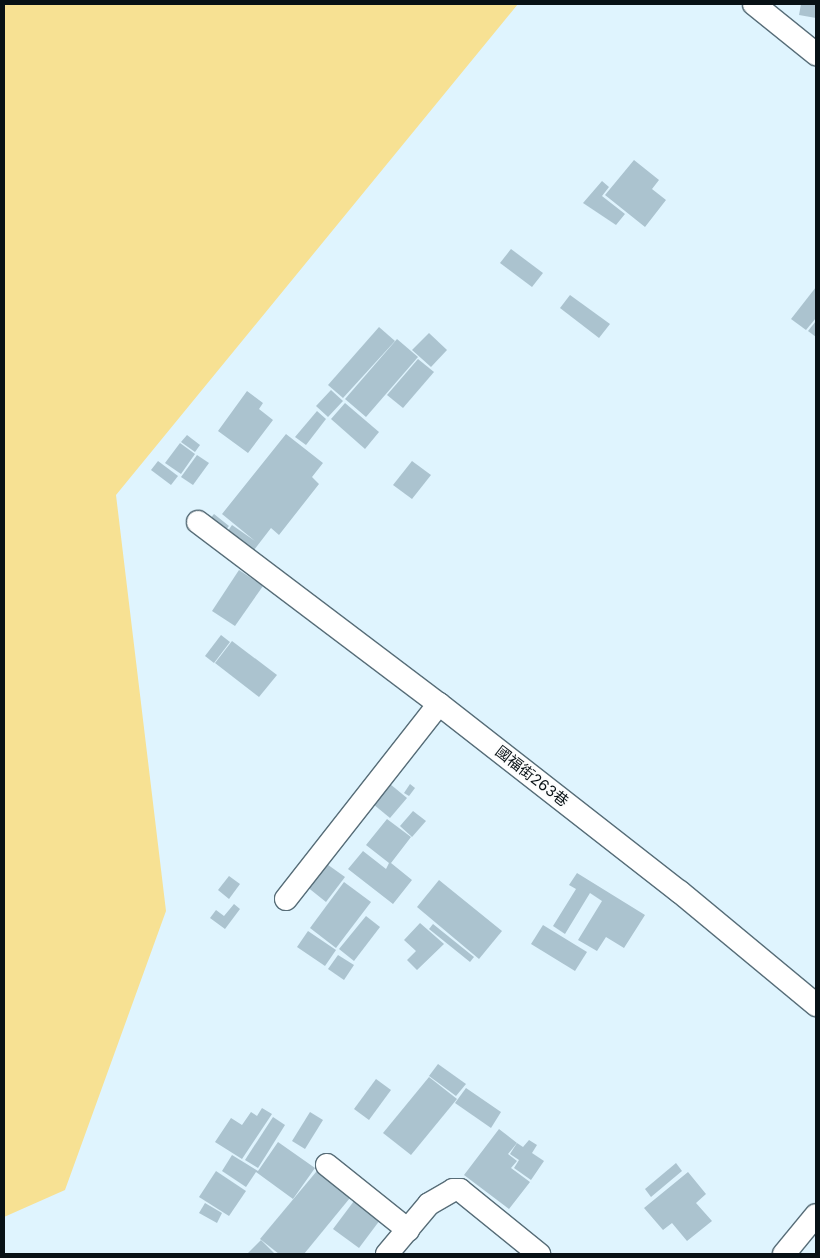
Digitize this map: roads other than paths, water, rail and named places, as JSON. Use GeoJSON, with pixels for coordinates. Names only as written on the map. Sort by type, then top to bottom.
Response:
{"type":"FeatureCollection","features":[{"type":"Feature","properties":{"kind":"street"},"geometry":{"type":"LineString","coordinates":[[754,4],[816,54]]}},
{"type":"Feature","properties":{"kind":"street","name":"國福街263巷"},"geometry":{"type":"LineString","coordinates":[[198,522],[439,704],[680,892],[816,1005]]}},
{"type":"Feature","properties":{"kind":"street"},"geometry":{"type":"LineString","coordinates":[[286,898],[439,704]]}},
{"type":"Feature","properties":{"kind":"street"},"geometry":{"type":"LineString","coordinates":[[327,1165],[408,1230]]}},
{"type":"Feature","properties":{"kind":"street"},"geometry":{"type":"LineString","coordinates":[[387,1254],[429,1204],[453,1190],[460,1190],[539,1254]]}},
{"type":"Feature","properties":{"kind":"street"},"geometry":{"type":"LineString","coordinates":[[784,1254],[816,1215]]}}]}
